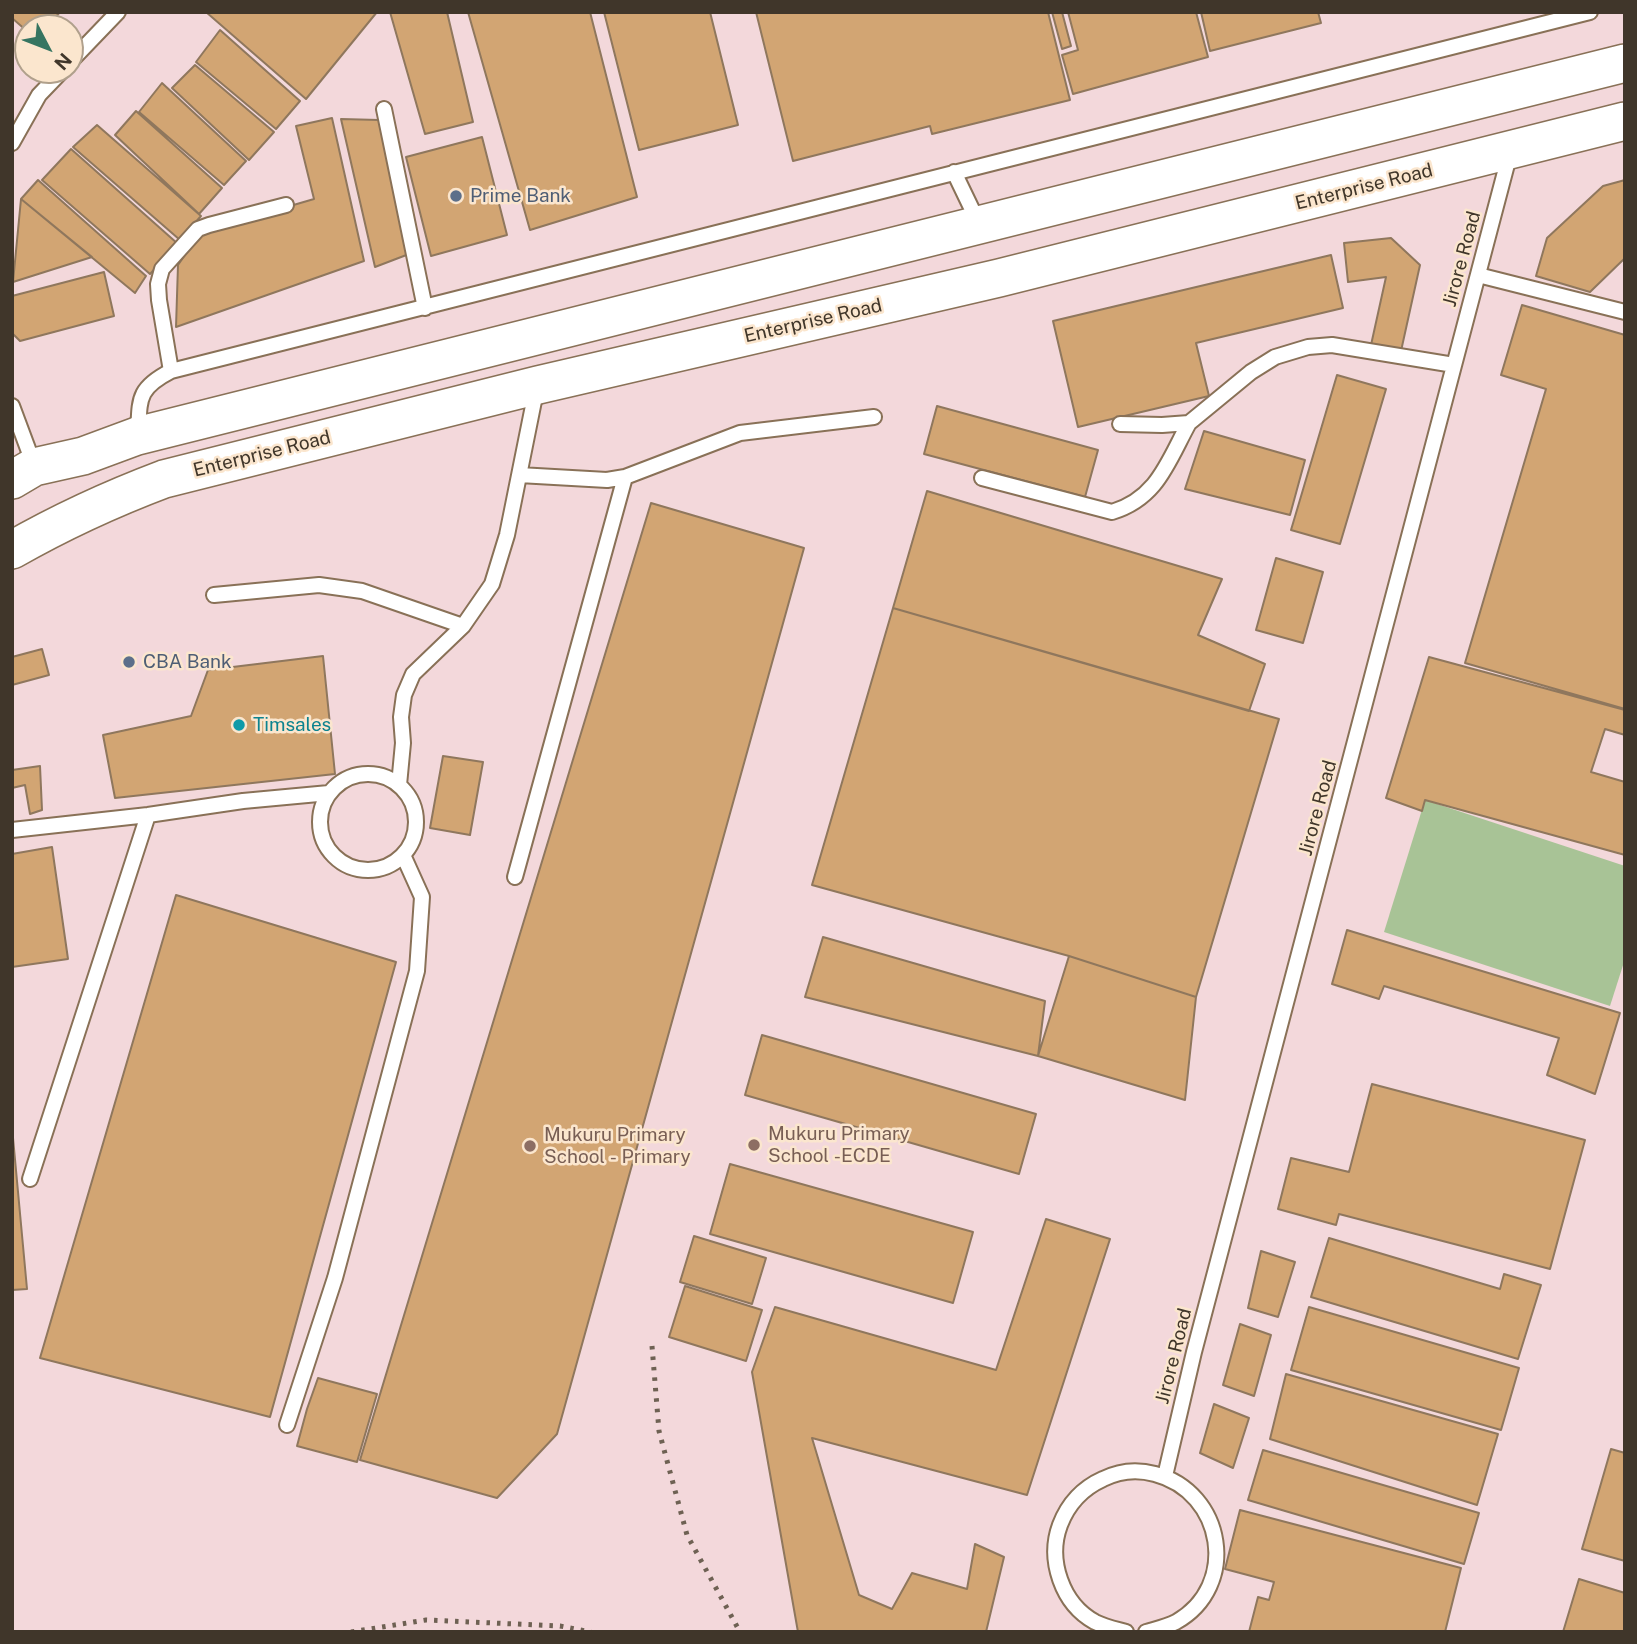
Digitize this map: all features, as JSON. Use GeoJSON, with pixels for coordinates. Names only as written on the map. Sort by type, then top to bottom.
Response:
{"type":"FeatureCollection","features":[{"type":"Feature","properties":{"kind":"main road"},"geometry":{"type":"LineString","coordinates":[[23,473],[83,456],[138,436],[1625,63]]}},
{"type":"Feature","properties":{"kind":"main road","name":"Enterprise Road"},"geometry":{"type":"LineString","coordinates":[[12,550],[117,497],[164,479],[538,385],[999,278],[1625,121]]}},
{"type":"Feature","properties":{"kind":"lane"},"geometry":{"type":"LineString","coordinates":[[84,47],[118,12]]}},
{"type":"Feature","properties":{"kind":"lane"},"geometry":{"type":"LineString","coordinates":[[138,436],[141,397],[148,385],[171,371],[1590,12]]}},
{"type":"Feature","properties":{"kind":"lane"},"geometry":{"type":"LineString","coordinates":[[12,143],[39,95],[50,84]]}},
{"type":"Feature","properties":{"kind":"lane"},"geometry":{"type":"LineString","coordinates":[[384,109],[425,308]]}},
{"type":"Feature","properties":{"kind":"lane","name":"Jirore Road"},"geometry":{"type":"LineString","coordinates":[[1165,1476],[1194,1352],[1511,150]]}},
{"type":"Feature","properties":{"kind":"lane"},"geometry":{"type":"LineString","coordinates":[[954,172],[979,225]]}},
{"type":"Feature","properties":{"kind":"lane"},"geometry":{"type":"LineString","coordinates":[[171,371],[159,300],[158,284],[162,269],[198,229],[286,205]]}},
{"type":"Feature","properties":{"kind":"lane"},"geometry":{"type":"LineString","coordinates":[[1478,275],[1625,312]]}},
{"type":"Feature","properties":{"kind":"lane"},"geometry":{"type":"LineString","coordinates":[[982,478],[1112,512],[1127,508],[1155,486],[1189,423],[1251,372],[1275,357],[1308,347],[1332,345],[1454,365]]}},
{"type":"Feature","properties":{"kind":"lane"},"geometry":{"type":"LineString","coordinates":[[398,785],[403,743],[401,717],[404,695],[413,674],[463,626],[492,584],[507,535],[538,385]]}},
{"type":"Feature","properties":{"kind":"lane"},"geometry":{"type":"LineString","coordinates":[[12,406],[23,473]]}},
{"type":"Feature","properties":{"kind":"lane"},"geometry":{"type":"LineString","coordinates":[[519,475],[607,480],[625,477],[740,433],[874,417]]}},
{"type":"Feature","properties":{"kind":"lane"},"geometry":{"type":"LineString","coordinates":[[1120,424],[1189,423]]}},
{"type":"Feature","properties":{"kind":"lane"},"geometry":{"type":"LineString","coordinates":[[515,877],[625,477]]}},
{"type":"Feature","properties":{"kind":"lane"},"geometry":{"type":"LineString","coordinates":[[214,596],[330,586],[362,591],[463,626]]}},
{"type":"Feature","properties":{"kind":"lane"},"geometry":{"type":"LineString","coordinates":[[362,775],[381,776],[398,785],[413,806],[416,819],[415,832],[403,855],[392,864],[367,871],[342,864],[331,855],[320,831],[323,805],[329,793],[344,780],[362,775]]}},
{"type":"Feature","properties":{"kind":"lane"},"geometry":{"type":"LineString","coordinates":[[12,830],[329,793]]}},
{"type":"Feature","properties":{"kind":"lane"},"geometry":{"type":"LineString","coordinates":[[30,1179],[148,815]]}},
{"type":"Feature","properties":{"kind":"lane"},"geometry":{"type":"LineString","coordinates":[[287,1425],[335,1278],[417,971],[422,897],[403,855]]}},
{"type":"Feature","properties":{"kind":"lane"},"geometry":{"type":"LineString","coordinates":[[1126,1632],[1094,1621],[1080,1611],[1068,1597],[1060,1580],[1055,1544],[1068,1509],[1079,1494],[1111,1475],[1128,1471],[1165,1476],[1181,1484],[1195,1496],[1205,1510],[1217,1544],[1212,1580],[1192,1610],[1161,1629],[1146,1632]]}},
{"type":"Feature","properties":{"kind":"shaded area"},"geometry":{"type":"Polygon","coordinates":[[[12,12],[1625,12],[1625,1632],[12,1632],[12,12]]]}},
{"type":"Feature","properties":{"kind":"green space"},"geometry":{"type":"Polygon","coordinates":[[[1425,800],[1625,866],[1625,959],[1610,1006],[1384,932],[1425,800]]]}},
{"type":"Feature","properties":{"kind":"building"},"geometry":{"type":"Polygon","coordinates":[[[12,12],[60,12],[14,14],[14,20],[12,12]]]}},
{"type":"Feature","properties":{"kind":"building"},"geometry":{"type":"Polygon","coordinates":[[[206,12],[377,12],[306,99],[206,12]]]}},
{"type":"Feature","properties":{"kind":"building"},"geometry":{"type":"Polygon","coordinates":[[[390,12],[447,12],[473,122],[425,134],[390,12]]]}},
{"type":"Feature","properties":{"kind":"building"},"geometry":{"type":"Polygon","coordinates":[[[468,12],[590,12],[637,197],[530,230],[468,12]]]}},
{"type":"Feature","properties":{"kind":"building"},"geometry":{"type":"Polygon","coordinates":[[[604,12],[710,12],[738,125],[639,150],[604,12]]]}},
{"type":"Feature","properties":{"kind":"building"},"geometry":{"type":"Polygon","coordinates":[[[756,12],[1048,12],[1070,100],[932,134],[930,126],[793,161],[756,12]]]}},
{"type":"Feature","properties":{"kind":"building"},"geometry":{"type":"Polygon","coordinates":[[[1052,12],[1062,12],[1071,46],[1062,49],[1052,12]]]}},
{"type":"Feature","properties":{"kind":"building"},"geometry":{"type":"Polygon","coordinates":[[[1068,12],[1196,12],[1208,57],[1073,94],[1062,55],[1078,50],[1068,12]]]}},
{"type":"Feature","properties":{"kind":"building"},"geometry":{"type":"Polygon","coordinates":[[[1201,12],[1318,12],[1321,23],[1210,51],[1201,12]]]}},
{"type":"Feature","properties":{"kind":"building"},"geometry":{"type":"Polygon","coordinates":[[[220,30],[300,101],[276,129],[196,62],[220,30]]]}},
{"type":"Feature","properties":{"kind":"building"},"geometry":{"type":"Polygon","coordinates":[[[195,65],[274,132],[249,160],[172,88],[195,65]]]}},
{"type":"Feature","properties":{"kind":"building"},"geometry":{"type":"Polygon","coordinates":[[[162,83],[246,161],[224,185],[139,112],[162,83]]]}},
{"type":"Feature","properties":{"kind":"building"},"geometry":{"type":"Polygon","coordinates":[[[136,111],[222,188],[199,214],[115,135],[136,111]]]}},
{"type":"Feature","properties":{"kind":"building"},"geometry":{"type":"Polygon","coordinates":[[[332,118],[364,261],[176,327],[178,265],[201,232],[314,199],[296,126],[332,118]]]}},
{"type":"Feature","properties":{"kind":"building"},"geometry":{"type":"Polygon","coordinates":[[[341,119],[379,120],[409,254],[375,267],[341,119]]]}},
{"type":"Feature","properties":{"kind":"building"},"geometry":{"type":"Polygon","coordinates":[[[97,125],[201,216],[180,240],[73,147],[97,125]]]}},
{"type":"Feature","properties":{"kind":"building","name":"Prime Bank"},"geometry":{"type":"Polygon","coordinates":[[[482,137],[507,235],[431,256],[406,157],[482,137]]]}},
{"type":"Feature","properties":{"kind":"building"},"geometry":{"type":"Polygon","coordinates":[[[71,149],[178,244],[150,274],[42,180],[71,149]]]}},
{"type":"Feature","properties":{"kind":"building"},"geometry":{"type":"Polygon","coordinates":[[[38,180],[146,276],[135,293],[21,199],[38,180]]]}},
{"type":"Feature","properties":{"kind":"building"},"geometry":{"type":"Polygon","coordinates":[[[1625,180],[1625,258],[1590,292],[1536,276],[1547,238],[1603,186],[1625,180]]]}},
{"type":"Feature","properties":{"kind":"building"},"geometry":{"type":"Polygon","coordinates":[[[21,199],[92,257],[13,282],[21,199]]]}},
{"type":"Feature","properties":{"kind":"building"},"geometry":{"type":"Polygon","coordinates":[[[1391,238],[1420,265],[1401,351],[1371,345],[1386,277],[1348,282],[1344,243],[1391,238]]]}},
{"type":"Feature","properties":{"kind":"building"},"geometry":{"type":"Polygon","coordinates":[[[1331,255],[1343,308],[1196,343],[1209,396],[1078,427],[1053,321],[1331,255]]]}},
{"type":"Feature","properties":{"kind":"building"},"geometry":{"type":"Polygon","coordinates":[[[104,272],[114,316],[20,341],[12,333],[12,296],[104,272]]]}},
{"type":"Feature","properties":{"kind":"building"},"geometry":{"type":"Polygon","coordinates":[[[1522,305],[1625,335],[1625,709],[1465,663],[1546,389],[1501,375],[1522,305]]]}},
{"type":"Feature","properties":{"kind":"building"},"geometry":{"type":"Polygon","coordinates":[[[1337,375],[1386,389],[1340,544],[1291,530],[1337,375]]]}},
{"type":"Feature","properties":{"kind":"building"},"geometry":{"type":"Polygon","coordinates":[[[937,406],[1098,450],[1085,497],[924,454],[937,406]]]}},
{"type":"Feature","properties":{"kind":"building"},"geometry":{"type":"Polygon","coordinates":[[[1204,431],[1305,460],[1290,515],[1185,489],[1204,431]]]}},
{"type":"Feature","properties":{"kind":"building"},"geometry":{"type":"Polygon","coordinates":[[[927,491],[1222,579],[1198,635],[1265,664],[1249,711],[893,608],[927,491]]]}},
{"type":"Feature","properties":{"kind":"building"},"geometry":{"type":"Polygon","coordinates":[[[651,503],[804,548],[557,1434],[497,1498],[360,1460],[651,503]]]}},
{"type":"Feature","properties":{"kind":"building"},"geometry":{"type":"Polygon","coordinates":[[[1276,558],[1323,572],[1303,643],[1256,630],[1276,558]]]}},
{"type":"Feature","properties":{"kind":"building"},"geometry":{"type":"Polygon","coordinates":[[[893,608],[1279,719],[1196,997],[1069,956],[812,885],[893,608]]]}},
{"type":"Feature","properties":{"kind":"building"},"geometry":{"type":"Polygon","coordinates":[[[42,649],[49,675],[12,685],[12,657],[42,649]]]}},
{"type":"Feature","properties":{"kind":"building","name":"Timsales"},"geometry":{"type":"Polygon","coordinates":[[[323,656],[335,774],[115,798],[103,735],[191,716],[208,670],[323,656]]]}},
{"type":"Feature","properties":{"kind":"building"},"geometry":{"type":"Polygon","coordinates":[[[1429,657],[1625,710],[1625,735],[1605,729],[1591,772],[1625,782],[1625,855],[1425,800],[1422,811],[1386,798],[1429,657]]]}},
{"type":"Feature","properties":{"kind":"building"},"geometry":{"type":"Polygon","coordinates":[[[443,756],[483,762],[470,835],[430,828],[443,756]]]}},
{"type":"Feature","properties":{"kind":"building"},"geometry":{"type":"Polygon","coordinates":[[[40,766],[42,810],[30,814],[25,785],[12,788],[12,770],[40,766]]]}},
{"type":"Feature","properties":{"kind":"building"},"geometry":{"type":"Polygon","coordinates":[[[52,847],[68,959],[12,967],[12,854],[52,847]]]}},
{"type":"Feature","properties":{"kind":"building"},"geometry":{"type":"Polygon","coordinates":[[[176,895],[396,962],[270,1417],[40,1358],[176,895]]]}},
{"type":"Feature","properties":{"kind":"building"},"geometry":{"type":"Polygon","coordinates":[[[1347,930],[1620,1013],[1595,1094],[1547,1075],[1559,1038],[1384,986],[1379,999],[1332,984],[1347,930]]]}},
{"type":"Feature","properties":{"kind":"building"},"geometry":{"type":"Polygon","coordinates":[[[823,937],[1045,1001],[1038,1056],[805,997],[823,937]]]}},
{"type":"Feature","properties":{"kind":"building"},"geometry":{"type":"Polygon","coordinates":[[[1069,956],[1196,997],[1185,1100],[1038,1056],[1069,956]]]}},
{"type":"Feature","properties":{"kind":"building"},"geometry":{"type":"Polygon","coordinates":[[[762,1035],[1036,1114],[1019,1174],[745,1095],[762,1035]]]}},
{"type":"Feature","properties":{"kind":"building"},"geometry":{"type":"Polygon","coordinates":[[[1372,1084],[1585,1140],[1550,1269],[1339,1214],[1336,1225],[1278,1209],[1291,1158],[1349,1172],[1372,1084]]]}},
{"type":"Feature","properties":{"kind":"building"},"geometry":{"type":"Polygon","coordinates":[[[12,1127],[27,1289],[12,1290],[12,1127]]]}},
{"type":"Feature","properties":{"kind":"building"},"geometry":{"type":"Polygon","coordinates":[[[730,1164],[973,1232],[953,1303],[710,1234],[730,1164]]]}},
{"type":"Feature","properties":{"kind":"building"},"geometry":{"type":"Polygon","coordinates":[[[1046,1219],[1110,1239],[1027,1495],[812,1438],[859,1595],[892,1609],[912,1573],[967,1589],[975,1544],[1004,1557],[986,1632],[798,1632],[752,1372],[775,1307],[996,1370],[1046,1219]]]}},
{"type":"Feature","properties":{"kind":"building"},"geometry":{"type":"Polygon","coordinates":[[[694,1236],[766,1258],[752,1304],[680,1282],[694,1236]]]}},
{"type":"Feature","properties":{"kind":"building"},"geometry":{"type":"Polygon","coordinates":[[[1329,1238],[1500,1289],[1504,1274],[1541,1285],[1518,1359],[1311,1297],[1329,1238]]]}},
{"type":"Feature","properties":{"kind":"building"},"geometry":{"type":"Polygon","coordinates":[[[1261,1251],[1295,1262],[1278,1317],[1248,1308],[1261,1251]]]}},
{"type":"Feature","properties":{"kind":"building"},"geometry":{"type":"Polygon","coordinates":[[[685,1286],[762,1310],[746,1361],[669,1337],[685,1286]]]}},
{"type":"Feature","properties":{"kind":"building"},"geometry":{"type":"Polygon","coordinates":[[[1309,1307],[1519,1368],[1501,1430],[1291,1370],[1309,1307]]]}},
{"type":"Feature","properties":{"kind":"building"},"geometry":{"type":"Polygon","coordinates":[[[1240,1324],[1271,1335],[1254,1396],[1223,1385],[1240,1324]]]}},
{"type":"Feature","properties":{"kind":"building"},"geometry":{"type":"Polygon","coordinates":[[[1286,1374],[1498,1434],[1477,1505],[1270,1439],[1286,1374]]]}},
{"type":"Feature","properties":{"kind":"building"},"geometry":{"type":"Polygon","coordinates":[[[318,1378],[377,1394],[357,1462],[297,1446],[318,1378]]]}},
{"type":"Feature","properties":{"kind":"building"},"geometry":{"type":"Polygon","coordinates":[[[1214,1404],[1249,1418],[1233,1468],[1200,1453],[1214,1404]]]}},
{"type":"Feature","properties":{"kind":"building"},"geometry":{"type":"Polygon","coordinates":[[[1611,1449],[1625,1453],[1625,1561],[1582,1549],[1611,1449]]]}},
{"type":"Feature","properties":{"kind":"building"},"geometry":{"type":"Polygon","coordinates":[[[1263,1450],[1479,1513],[1464,1564],[1248,1500],[1263,1450]]]}},
{"type":"Feature","properties":{"kind":"building"},"geometry":{"type":"Polygon","coordinates":[[[1240,1510],[1461,1568],[1445,1632],[1249,1632],[1258,1597],[1269,1600],[1274,1582],[1225,1569],[1240,1510]]]}},
{"type":"Feature","properties":{"kind":"building"},"geometry":{"type":"Polygon","coordinates":[[[1579,1579],[1625,1593],[1625,1632],[1563,1632],[1579,1579]]]}},
{"type":"Feature","properties":{"kind":"railway"},"geometry":{"type":"LineString","coordinates":[[652,1346],[659,1431],[687,1535],[740,1632]]}},
{"type":"Feature","properties":{"kind":"railway"},"geometry":{"type":"LineString","coordinates":[[351,1632],[426,1620],[560,1626],[591,1632]]}},
{"type":"Feature","properties":{"kind":"place","name":"Prime Bank"},"geometry":{"type":"Point","coordinates":[456,196]}},
{"type":"Feature","properties":{"kind":"place","name":"CBA Bank"},"geometry":{"type":"Point","coordinates":[129,662]}},
{"type":"Feature","properties":{"kind":"place","name":"Timsales"},"geometry":{"type":"Point","coordinates":[239,725]}},
{"type":"Feature","properties":{"kind":"place","name":"Mukuru Primary School -ECDE"},"geometry":{"type":"Point","coordinates":[754,1145]}},
{"type":"Feature","properties":{"kind":"place","name":"Mukuru Primary School - Primary"},"geometry":{"type":"Point","coordinates":[530,1146]}}]}
